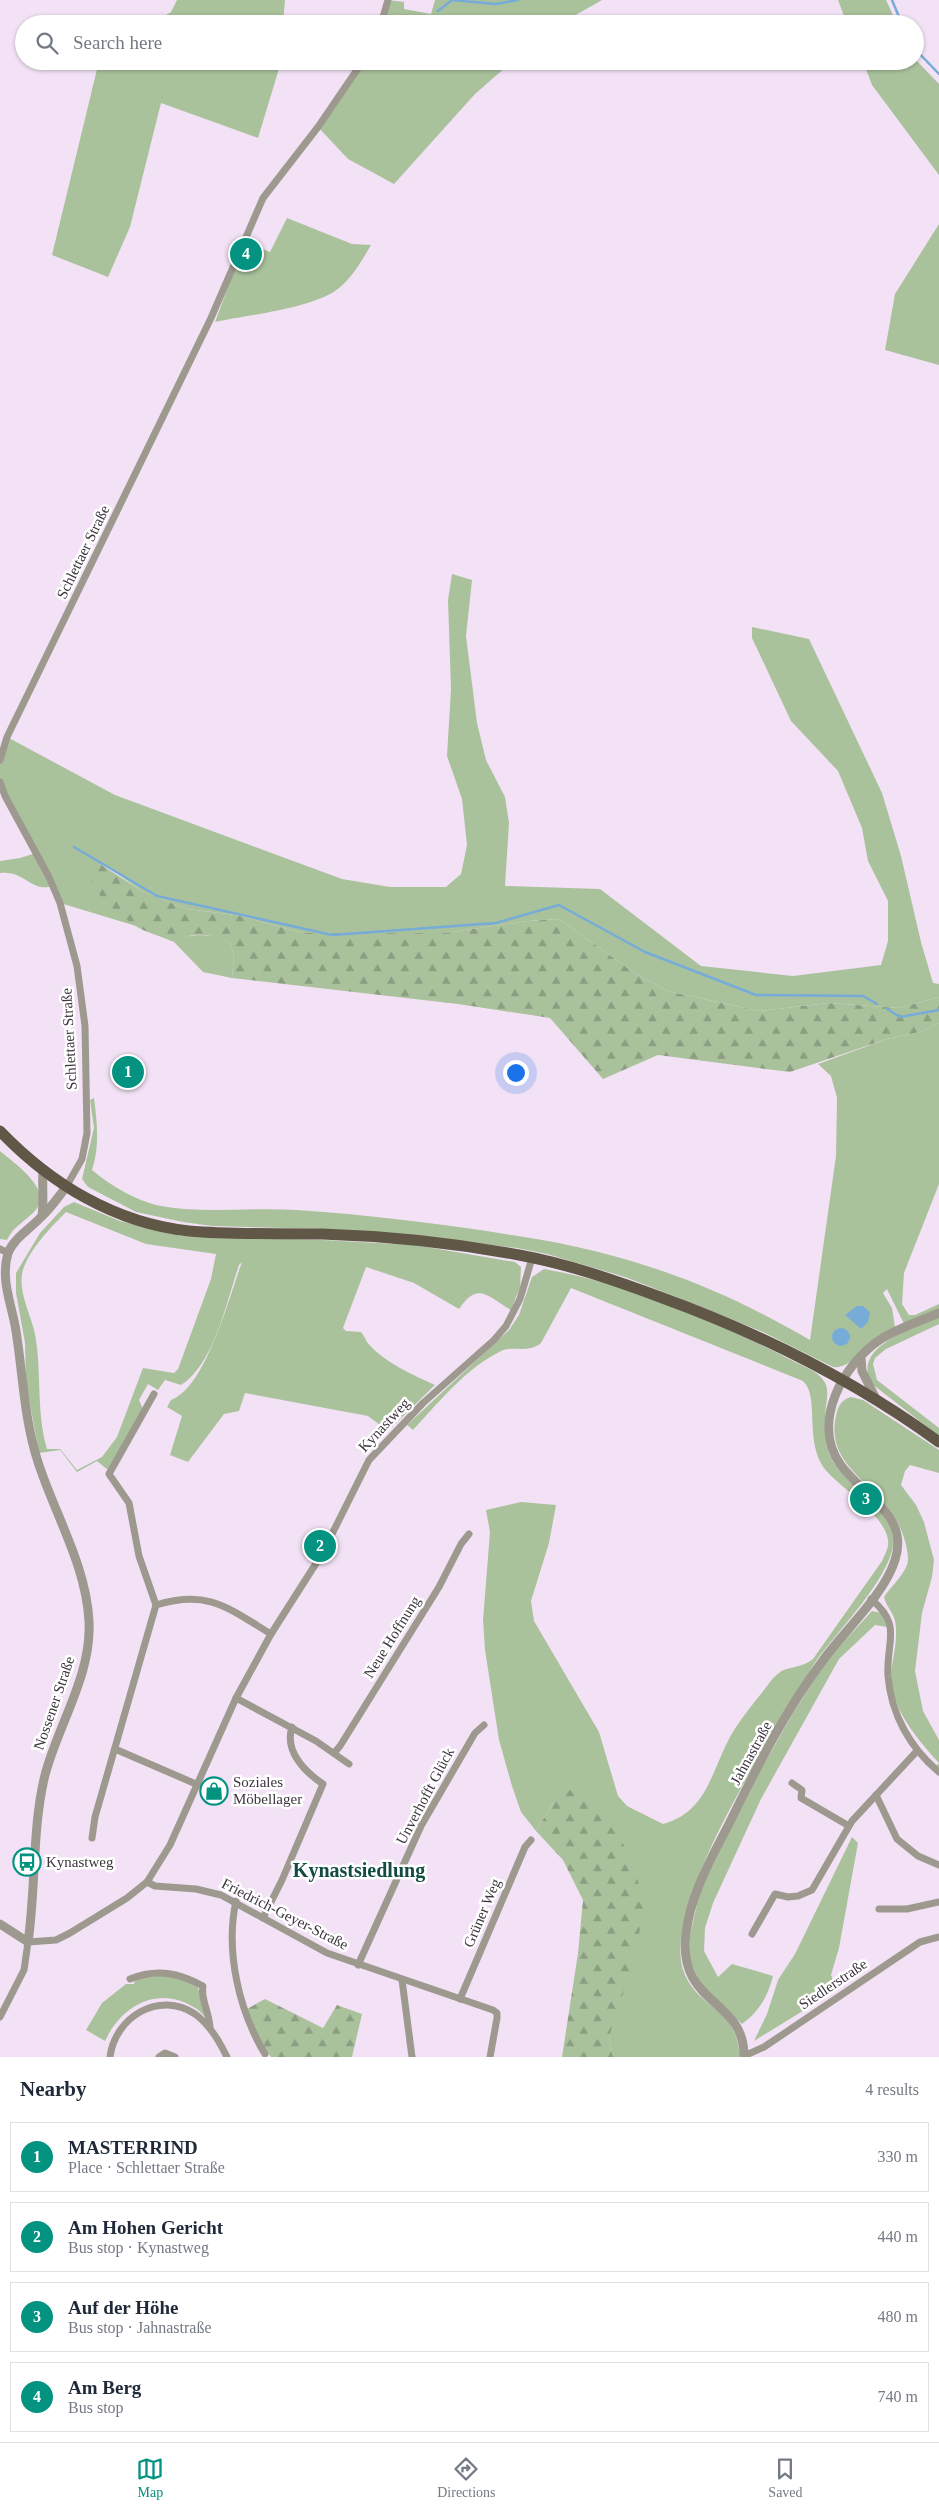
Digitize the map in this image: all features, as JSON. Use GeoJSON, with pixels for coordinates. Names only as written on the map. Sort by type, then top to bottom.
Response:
{"type":"FeatureCollection","features":[{"type":"Feature","properties":{"kind":"main road"},"geometry":{"type":"LineString","coordinates":[[0,1131],[43,1171],[66,1187],[112,1211],[151,1224],[179,1229],[368,1237],[445,1244],[532,1258],[602,1276],[695,1310],[766,1341],[843,1380],[939,1442]]}},
{"type":"Feature","properties":{"kind":"street"},"geometry":{"type":"LineString","coordinates":[[384,15],[388,0]]}},
{"type":"Feature","properties":{"kind":"street","name":"Schlettaer Straße"},"geometry":{"type":"LineString","coordinates":[[0,760],[7,737],[192,357],[245,242],[252,219],[263,198],[318,127],[357,70]]}},
{"type":"Feature","properties":{"kind":"street","name":"Schlettaer Straße"},"geometry":{"type":"LineString","coordinates":[[0,782],[5,796],[49,877],[60,903],[77,966],[85,1026],[87,1127],[82,1159],[66,1187]]}},
{"type":"Feature","properties":{"kind":"street"},"geometry":{"type":"LineString","coordinates":[[42,1216],[44,1200],[43,1171]]}},
{"type":"Feature","properties":{"kind":"street","name":"Nossener Straße"},"geometry":{"type":"LineString","coordinates":[[0,2017],[24,1970],[41,1794],[52,1753],[81,1672],[89,1622],[80,1574],[38,1461],[30,1428],[16,1330],[5,1284],[4,1271],[4,1251],[42,1216],[66,1187]]}},
{"type":"Feature","properties":{"kind":"street","name":"Kynastweg"},"geometry":{"type":"LineString","coordinates":[[28,1942],[56,1940],[70,1933],[127,1898],[147,1882],[170,1844],[236,1698],[271,1634],[322,1554],[369,1460],[423,1403],[494,1340],[506,1326],[520,1299],[532,1258]]}},
{"type":"Feature","properties":{"kind":"street","name":"Jahnastraße"},"geometry":{"type":"LineString","coordinates":[[744,2056],[742,2036],[735,2022],[695,1984],[688,1972],[685,1955],[686,1935],[693,1902],[733,1815],[789,1713],[822,1662],[871,1599],[894,1561],[897,1536],[891,1519],[880,1504],[855,1481],[836,1458],[828,1434],[832,1405],[843,1380],[861,1358],[879,1341],[939,1313]]}},
{"type":"Feature","properties":{"kind":"street"},"geometry":{"type":"LineString","coordinates":[[861,1358],[862,1371],[876,1400]]}},
{"type":"Feature","properties":{"kind":"street"},"geometry":{"type":"LineString","coordinates":[[92,1838],[96,1817],[156,1605],[139,1556],[129,1502],[110,1474],[154,1394]]}},
{"type":"Feature","properties":{"kind":"street","name":"Neue Hoffnung"},"geometry":{"type":"LineString","coordinates":[[334,1753],[440,1587],[461,1544],[469,1534]]}},
{"type":"Feature","properties":{"kind":"street"},"geometry":{"type":"LineString","coordinates":[[156,1605],[183,1598],[217,1602],[271,1634]]}},
{"type":"Feature","properties":{"kind":"street"},"geometry":{"type":"LineString","coordinates":[[871,1599],[881,1607],[890,1621],[889,1685],[898,1718],[917,1751],[939,1772]]}},
{"type":"Feature","properties":{"kind":"street"},"geometry":{"type":"LineString","coordinates":[[236,1698],[292,1727],[349,1764]]}},
{"type":"Feature","properties":{"kind":"street","name":"Unverhofft Glück"},"geometry":{"type":"LineString","coordinates":[[358,1966],[430,1809],[475,1733],[484,1725]]}},
{"type":"Feature","properties":{"kind":"street"},"geometry":{"type":"LineString","coordinates":[[263,1918],[282,1880],[322,1784],[307,1773],[297,1761],[290,1739],[292,1727]]}},
{"type":"Feature","properties":{"kind":"street"},"geometry":{"type":"LineString","coordinates":[[116,1749],[196,1784]]}},
{"type":"Feature","properties":{"kind":"street"},"geometry":{"type":"LineString","coordinates":[[752,1934],[775,1894],[788,1897],[798,1896],[812,1890],[849,1826],[917,1751]]}},
{"type":"Feature","properties":{"kind":"street"},"geometry":{"type":"LineString","coordinates":[[792,1783],[802,1790],[801,1798],[849,1826]]}},
{"type":"Feature","properties":{"kind":"street"},"geometry":{"type":"LineString","coordinates":[[876,1795],[897,1839],[918,1856],[939,1865]]}},
{"type":"Feature","properties":{"kind":"street","name":"Grüner Weg"},"geometry":{"type":"LineString","coordinates":[[460,1999],[525,1847],[531,1840]]}},
{"type":"Feature","properties":{"kind":"street","name":"Friedrich-Geyer-Straße"},"geometry":{"type":"LineString","coordinates":[[147,1882],[155,1886],[204,1890],[236,1902],[326,1953],[358,1966],[493,2010],[497,2013],[497,2018],[490,2057]]}},
{"type":"Feature","properties":{"kind":"street"},"geometry":{"type":"LineString","coordinates":[[236,1902],[231,1932],[234,1958],[245,2010],[265,2054]]}},
{"type":"Feature","properties":{"kind":"street"},"geometry":{"type":"LineString","coordinates":[[879,1910],[907,1909],[939,1902]]}},
{"type":"Feature","properties":{"kind":"street"},"geometry":{"type":"LineString","coordinates":[[0,1924],[28,1942]]}},
{"type":"Feature","properties":{"kind":"street","name":"Siedlerstraße"},"geometry":{"type":"LineString","coordinates":[[744,2056],[753,2053],[920,1942],[939,1937]]}},
{"type":"Feature","properties":{"kind":"street"},"geometry":{"type":"LineString","coordinates":[[130,1979],[140,1974],[166,1972],[187,1978],[203,1986],[202,1990],[210,2017],[210,2028]]}},
{"type":"Feature","properties":{"kind":"street"},"geometry":{"type":"LineString","coordinates":[[402,1980],[412,2057]]}},
{"type":"Feature","properties":{"kind":"street"},"geometry":{"type":"LineString","coordinates":[[110,2057],[114,2038],[136,2013],[150,2007],[167,2005],[182,2008],[196,2015],[210,2028],[227,2057]]}},
{"type":"Feature","properties":{"kind":"street"},"geometry":{"type":"LineString","coordinates":[[159,2057],[165,2053],[175,2057]]}},
{"type":"Feature","properties":{"kind":"green space"},"geometry":{"type":"Polygon","coordinates":[[[177,0],[285,0],[284,15],[166,15],[171,12],[177,0]]]}},
{"type":"Feature","properties":{"kind":"green space"},"geometry":{"type":"Polygon","coordinates":[[[388,0],[404,2],[404,9],[431,14],[435,0],[602,0],[576,15],[384,15],[388,0]]]}},
{"type":"Feature","properties":{"kind":"green space"},"geometry":{"type":"Polygon","coordinates":[[[838,0],[886,0],[893,15],[844,15],[838,0]]]}},
{"type":"Feature","properties":{"kind":"green space"},"geometry":{"type":"Polygon","coordinates":[[[924,68],[939,84],[939,175],[872,85],[866,70],[924,70],[924,68]]]}},
{"type":"Feature","properties":{"kind":"green space"},"geometry":{"type":"Polygon","coordinates":[[[97,70],[278,70],[258,138],[161,103],[130,227],[108,277],[52,255],[97,70]]]}},
{"type":"Feature","properties":{"kind":"green space"},"geometry":{"type":"Polygon","coordinates":[[[357,70],[503,70],[475,94],[394,184],[348,159],[318,127],[357,70]]]}},
{"type":"Feature","properties":{"kind":"green space"},"geometry":{"type":"Polygon","coordinates":[[[287,218],[352,244],[371,245],[346,282],[335,291],[323,297],[277,311],[215,322],[245,242],[270,252],[287,218]]]}},
{"type":"Feature","properties":{"kind":"green space"},"geometry":{"type":"Polygon","coordinates":[[[939,224],[939,365],[885,350],[895,294],[939,224]]]}},
{"type":"Feature","properties":{"kind":"green space"},"geometry":{"type":"Polygon","coordinates":[[[452,574],[472,580],[466,636],[477,723],[486,760],[505,797],[509,823],[505,886],[600,889],[701,966],[793,976],[881,965],[888,941],[888,901],[868,861],[862,828],[838,771],[791,721],[752,638],[752,627],[809,639],[882,793],[901,856],[921,942],[933,983],[939,984],[939,997],[899,1008],[828,1003],[759,1011],[667,991],[636,974],[559,919],[528,921],[445,933],[303,933],[236,915],[187,909],[142,891],[102,863],[108,904],[136,926],[60,903],[53,886],[39,886],[16,875],[0,873],[0,861],[36,853],[0,782],[0,760],[7,737],[115,795],[342,879],[390,887],[446,887],[461,874],[467,845],[462,799],[447,756],[451,689],[448,600],[452,574]]]}},
{"type":"Feature","properties":{"kind":"green space"},"geometry":{"type":"Polygon","coordinates":[[[92,859],[142,891],[187,909],[236,915],[303,933],[445,933],[528,921],[559,919],[636,974],[667,991],[759,1011],[828,1003],[899,1008],[939,997],[939,1023],[920,1032],[887,1039],[790,1072],[658,1055],[603,1079],[550,1018],[458,1004],[232,978],[234,955],[229,941],[215,937],[194,935],[174,942],[139,928],[111,907],[97,891],[89,873],[88,863],[92,859]]]}},
{"type":"Feature","properties":{"kind":"green space"},"geometry":{"type":"Polygon","coordinates":[[[198,935],[216,936],[229,941],[234,955],[232,978],[203,972],[174,942],[181,937],[198,935]]]}},
{"type":"Feature","properties":{"kind":"green space"},"geometry":{"type":"Polygon","coordinates":[[[939,1023],[939,1184],[904,1273],[902,1304],[909,1315],[915,1315],[939,1304],[939,1324],[886,1349],[875,1358],[873,1364],[877,1380],[939,1428],[939,1436],[872,1384],[868,1374],[868,1365],[876,1351],[890,1339],[907,1330],[887,1289],[883,1293],[892,1308],[895,1327],[876,1337],[850,1362],[839,1367],[833,1367],[765,1333],[697,1305],[625,1277],[547,1254],[517,1248],[416,1236],[324,1229],[212,1226],[183,1222],[136,1212],[88,1187],[82,1179],[94,1128],[90,1100],[94,1098],[97,1143],[92,1170],[124,1192],[152,1204],[194,1210],[280,1209],[352,1214],[408,1220],[558,1243],[669,1273],[739,1303],[810,1340],[836,1156],[837,1098],[831,1076],[818,1064],[887,1039],[920,1032],[939,1023]]]}},
{"type":"Feature","properties":{"kind":"green space"},"geometry":{"type":"Polygon","coordinates":[[[0,1151],[23,1170],[37,1187],[40,1195],[39,1204],[34,1212],[9,1235],[7,1240],[0,1239],[0,1151]]]}},
{"type":"Feature","properties":{"kind":"green space"},"geometry":{"type":"Polygon","coordinates":[[[74,1202],[120,1221],[181,1236],[415,1245],[515,1262],[521,1267],[520,1287],[511,1310],[489,1296],[477,1293],[466,1300],[459,1309],[414,1283],[366,1267],[343,1328],[346,1331],[361,1332],[367,1342],[381,1356],[435,1385],[388,1431],[368,1416],[245,1393],[239,1411],[224,1414],[188,1462],[170,1455],[182,1416],[167,1407],[171,1400],[184,1392],[195,1378],[206,1360],[217,1332],[202,1363],[192,1376],[181,1385],[165,1380],[158,1390],[148,1384],[139,1400],[143,1409],[108,1470],[97,1461],[77,1472],[60,1450],[39,1453],[26,1383],[25,1343],[16,1293],[16,1273],[40,1233],[64,1207],[74,1202]],[[66,1212],[47,1232],[26,1262],[23,1270],[22,1286],[35,1334],[41,1420],[47,1449],[60,1449],[77,1470],[102,1457],[117,1437],[143,1368],[174,1373],[178,1369],[211,1279],[216,1254],[146,1244],[66,1212]],[[242,1262],[239,1265],[219,1328],[242,1262]]]}},
{"type":"Feature","properties":{"kind":"green space"},"geometry":{"type":"Polygon","coordinates":[[[544,1269],[607,1284],[670,1305],[731,1330],[808,1368],[821,1377],[827,1387],[825,1431],[828,1451],[832,1460],[855,1487],[853,1489],[870,1503],[872,1502],[884,1517],[892,1533],[893,1545],[882,1573],[861,1605],[816,1661],[729,1810],[695,1884],[684,1919],[680,1950],[685,1975],[692,1987],[725,2018],[732,2028],[737,2040],[740,2057],[613,2057],[609,2037],[618,2006],[553,1803],[536,1831],[521,1812],[499,1740],[485,1650],[483,1620],[490,1532],[486,1510],[521,1502],[556,1505],[549,1543],[531,1601],[534,1621],[599,1732],[618,1796],[627,1806],[663,1824],[678,1818],[699,1800],[734,1731],[773,1679],[786,1669],[813,1659],[882,1561],[888,1546],[887,1535],[874,1515],[824,1468],[818,1457],[813,1432],[811,1397],[803,1381],[571,1288],[541,1343],[526,1349],[506,1349],[488,1358],[454,1386],[413,1430],[407,1425],[509,1330],[519,1315],[532,1277],[544,1269]]]}},
{"type":"Feature","properties":{"kind":"green space"},"geometry":{"type":"Polygon","coordinates":[[[851,1397],[863,1400],[939,1450],[939,1473],[910,1465],[905,1471],[901,1485],[916,1505],[924,1522],[934,1560],[932,1577],[922,1613],[915,1671],[923,1711],[939,1740],[939,1763],[912,1731],[898,1707],[894,1694],[891,1680],[896,1626],[884,1597],[905,1569],[908,1554],[904,1537],[894,1516],[853,1471],[837,1447],[834,1432],[837,1412],[842,1402],[851,1397]]]}},
{"type":"Feature","properties":{"kind":"green space"},"geometry":{"type":"Polygon","coordinates":[[[872,1611],[881,1613],[887,1627],[875,1625],[839,1659],[761,1799],[713,1903],[705,1928],[704,1951],[718,1977],[732,1964],[773,1976],[762,2003],[742,2024],[701,1985],[690,1961],[690,1935],[700,1891],[763,1766],[792,1715],[826,1661],[872,1611]]]}},
{"type":"Feature","properties":{"kind":"green space"},"geometry":{"type":"Polygon","coordinates":[[[570,1790],[595,1804],[630,1854],[644,1902],[636,1954],[609,2037],[613,2057],[562,2057],[578,1953],[583,1900],[563,1860],[536,1831],[553,1803],[570,1790]]]}},
{"type":"Feature","properties":{"kind":"green space"},"geometry":{"type":"Polygon","coordinates":[[[852,1837],[858,1843],[839,1948],[831,1975],[837,1990],[754,2041],[767,2014],[778,1980],[795,1954],[852,1837]]]}},
{"type":"Feature","properties":{"kind":"green space"},"geometry":{"type":"Polygon","coordinates":[[[166,1974],[197,1985],[207,2016],[205,2017],[197,2009],[183,2002],[169,1998],[156,1998],[132,2008],[121,2017],[105,2041],[86,2030],[102,2003],[126,1984],[134,1984],[135,1980],[140,1977],[166,1974]]]}},
{"type":"Feature","properties":{"kind":"green space"},"geometry":{"type":"Polygon","coordinates":[[[265,1999],[323,2028],[337,2005],[362,2014],[352,2057],[271,2057],[260,2041],[247,2009],[265,1999]]]}},
{"type":"Feature","properties":{"kind":"water"},"geometry":{"type":"Polygon","coordinates":[[[857,1306],[863,1306],[870,1312],[868,1322],[861,1329],[845,1315],[857,1306]]]}},
{"type":"Feature","properties":{"kind":"water"},"geometry":{"type":"Polygon","coordinates":[[[837,1328],[845,1328],[850,1333],[848,1344],[837,1346],[832,1341],[832,1333],[837,1328]]]}},
{"type":"Feature","properties":{"kind":"waterway"},"geometry":{"type":"LineString","coordinates":[[452,0],[496,4],[518,0]]}},
{"type":"Feature","properties":{"kind":"waterway"},"geometry":{"type":"LineString","coordinates":[[438,11],[452,0]]}},
{"type":"Feature","properties":{"kind":"waterway"},"geometry":{"type":"LineString","coordinates":[[892,0],[898,15]]}},
{"type":"Feature","properties":{"kind":"waterway"},"geometry":{"type":"LineString","coordinates":[[924,58],[939,74]]}},
{"type":"Feature","properties":{"kind":"waterway"},"geometry":{"type":"LineString","coordinates":[[74,847],[157,896],[332,935],[496,923],[559,905],[645,952],[756,995],[863,996],[877,1004]]}},
{"type":"Feature","properties":{"kind":"waterway"},"geometry":{"type":"LineString","coordinates":[[887,1009],[900,1017],[939,1010]]}},
{"type":"Feature","properties":{"kind":"place","name":"Am Berg"},"geometry":{"type":"Point","coordinates":[246,254]}},
{"type":"Feature","properties":{"kind":"place","name":"MASTERRIND"},"geometry":{"type":"Point","coordinates":[128,1072]}},
{"type":"Feature","properties":{"kind":"place","name":"Auf der Höhe"},"geometry":{"type":"Point","coordinates":[866,1499]}},
{"type":"Feature","properties":{"kind":"place","name":"Am Hohen Gericht"},"geometry":{"type":"Point","coordinates":[320,1546]}},
{"type":"Feature","properties":{"kind":"place","name":"Soziales Möbellager"},"geometry":{"type":"Point","coordinates":[214,1791]}},
{"type":"Feature","properties":{"kind":"place","name":"Kynastweg"},"geometry":{"type":"Point","coordinates":[27,1862]}},
{"type":"Feature","properties":{"kind":"district","name":"Kynastsiedlung"},"geometry":{"type":"Point","coordinates":[359,1870]}}]}
